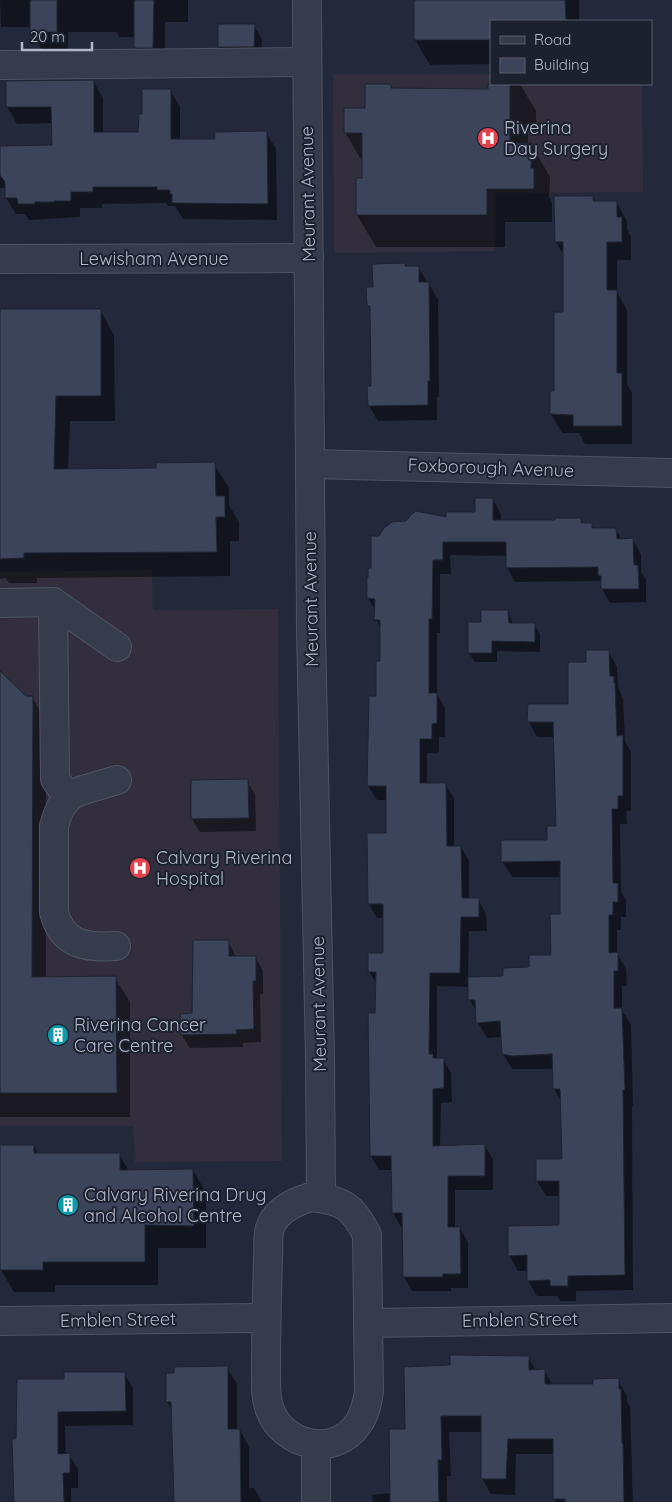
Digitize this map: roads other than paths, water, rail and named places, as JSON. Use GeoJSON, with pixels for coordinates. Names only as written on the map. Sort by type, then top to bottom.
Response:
{"type":"FeatureCollection","features":[{"type":"Feature","properties":{"kind":"street","name":"Meurant Avenue"},"geometry":{"type":"LineString","coordinates":[[307,0],[311,629],[321,1198]]}},
{"type":"Feature","properties":{"kind":"street"},"geometry":{"type":"LineString","coordinates":[[0,65],[307,62]]}},
{"type":"Feature","properties":{"kind":"street","name":"Lewisham Avenue"},"geometry":{"type":"LineString","coordinates":[[0,259],[309,258]]}},
{"type":"Feature","properties":{"kind":"street","name":"Foxborough Avenue"},"geometry":{"type":"LineString","coordinates":[[310,464],[672,473]]}},
{"type":"Feature","properties":{"kind":"street"},"geometry":{"type":"LineString","coordinates":[[0,603],[53,602],[117,647]]}},
{"type":"Feature","properties":{"kind":"street"},"geometry":{"type":"LineString","coordinates":[[53,602],[55,780],[63,791],[70,796]]}},
{"type":"Feature","properties":{"kind":"street"},"geometry":{"type":"LineString","coordinates":[[116,780],[70,796],[61,807],[54,826],[54,912],[57,924],[70,939],[101,947],[116,946]]}},
{"type":"Feature","properties":{"kind":"street"},"geometry":{"type":"LineString","coordinates":[[311,1197],[331,1199],[347,1206],[359,1219],[367,1235],[369,1392],[366,1410],[358,1426],[344,1437],[325,1444],[307,1444],[290,1437],[277,1425],[269,1409],[266,1390],[265,1318],[270,1228],[280,1213],[294,1202],[311,1197]]}},
{"type":"Feature","properties":{"kind":"street","name":"Emblen Street"},"geometry":{"type":"LineString","coordinates":[[0,1321],[265,1318]]}},
{"type":"Feature","properties":{"kind":"street","name":"Emblen Street"},"geometry":{"type":"LineString","coordinates":[[368,1323],[672,1318]]}},
{"type":"Feature","properties":{"kind":"street"},"geometry":{"type":"LineString","coordinates":[[316,1444],[316,1502]]}},
{"type":"Feature","properties":{"kind":"place","name":"Riverina Day Surgery"},"geometry":{"type":"Point","coordinates":[488,138]}},
{"type":"Feature","properties":{"kind":"place","name":"Calvary Riverina Hospital"},"geometry":{"type":"Point","coordinates":[140,868]}},
{"type":"Feature","properties":{"kind":"place","name":"Riverina Cancer Care Centre"},"geometry":{"type":"Point","coordinates":[58,1035]}},
{"type":"Feature","properties":{"kind":"place","name":"Calvary Riverina Drug and Alcohol Centre"},"geometry":{"type":"Point","coordinates":[68,1205]}}]}
